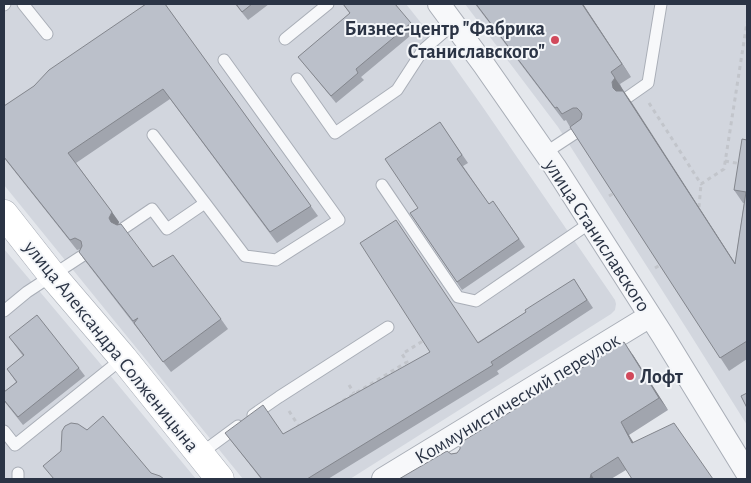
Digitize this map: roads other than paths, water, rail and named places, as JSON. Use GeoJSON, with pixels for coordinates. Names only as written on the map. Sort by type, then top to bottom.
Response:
{"type":"FeatureCollection","features":[{"type":"Feature","properties":{"kind":"main road","name":"улица Александра Солженицына"},"geometry":{"type":"LineString","coordinates":[[4,214],[220,479]]}},
{"type":"Feature","properties":{"kind":"street","name":"улица Станиславского"},"geometry":{"type":"LineString","coordinates":[[438,4],[484,64],[545,153],[650,316],[747,473]]}},
{"type":"Feature","properties":{"kind":"street","name":"Коммунистический переулок"},"geometry":{"type":"LineString","coordinates":[[383,479],[450,443],[650,316]]}},
{"type":"Feature","properties":{"kind":"lane"},"geometry":{"type":"LineString","coordinates":[[24,4],[47,34]]}},
{"type":"Feature","properties":{"kind":"lane"},"geometry":{"type":"LineString","coordinates":[[285,39],[328,4]]}},
{"type":"Feature","properties":{"kind":"lane"},"geometry":{"type":"LineString","coordinates":[[628,97],[648,83],[661,4]]}},
{"type":"Feature","properties":{"kind":"lane"},"geometry":{"type":"LineString","coordinates":[[296,79],[335,133],[397,90],[423,50],[453,24]]}},
{"type":"Feature","properties":{"kind":"lane"},"geometry":{"type":"LineString","coordinates":[[153,135],[245,256],[276,260],[339,220],[224,60]]}},
{"type":"Feature","properties":{"kind":"lane"},"geometry":{"type":"LineString","coordinates":[[545,153],[583,128]]}},
{"type":"Feature","properties":{"kind":"lane"},"geometry":{"type":"LineString","coordinates":[[382,185],[458,297],[476,300],[590,223]]}},
{"type":"Feature","properties":{"kind":"lane"},"geometry":{"type":"LineString","coordinates":[[124,228],[152,209],[167,229],[205,203]]}},
{"type":"Feature","properties":{"kind":"lane"},"geometry":{"type":"LineString","coordinates":[[4,311],[52,275],[82,256]]}},
{"type":"Feature","properties":{"kind":"lane"},"geometry":{"type":"LineString","coordinates":[[200,454],[279,396],[388,327]]}},
{"type":"Feature","properties":{"kind":"lane"},"geometry":{"type":"LineString","coordinates":[[4,431],[15,445],[123,358]]}},
{"type":"Feature","properties":{"kind":"place","name":"Бизнес-центр \"Фабрика Станиславского\""},"geometry":{"type":"Point","coordinates":[555,40]}},
{"type":"Feature","properties":{"kind":"place","name":"Лофт"},"geometry":{"type":"Point","coordinates":[630,376]}}]}
